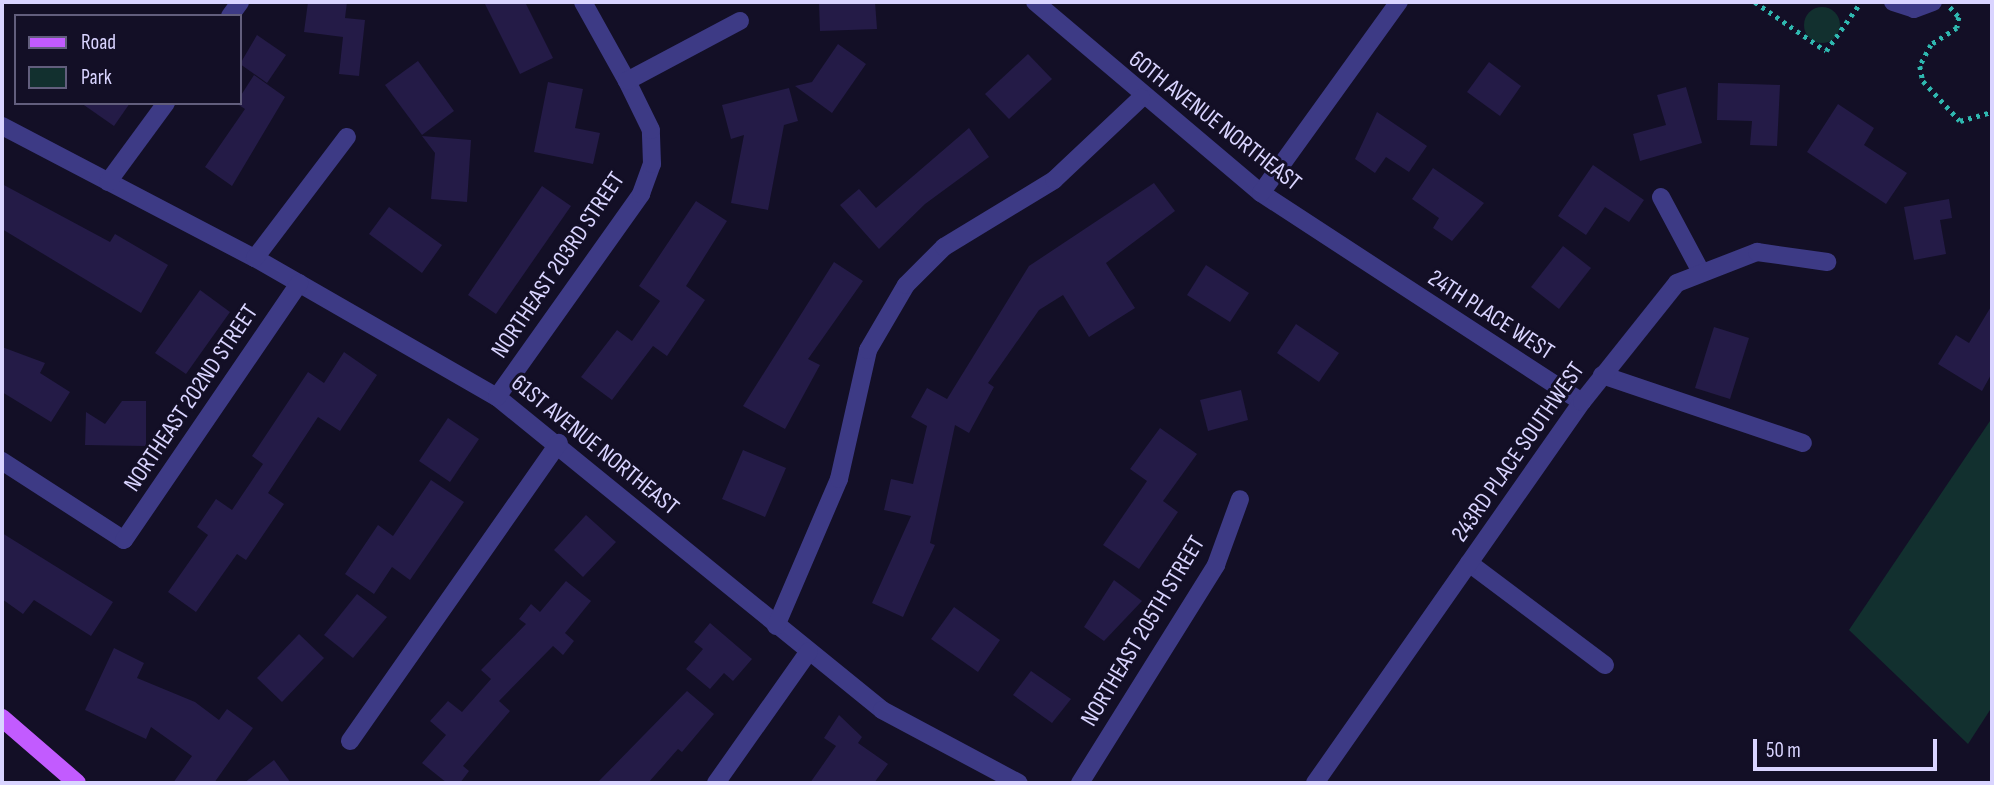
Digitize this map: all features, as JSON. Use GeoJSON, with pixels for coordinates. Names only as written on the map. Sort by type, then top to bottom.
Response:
{"type":"FeatureCollection","features":[{"type":"Feature","properties":{"kind":"main road"},"geometry":{"type":"LineString","coordinates":[[2,718],[77,783]]}},
{"type":"Feature","properties":{"kind":"street","name":"NORTHEAST 203RD STREET"},"geometry":{"type":"LineString","coordinates":[[497,397],[642,194],[652,164],[651,130],[583,2]]}},
{"type":"Feature","properties":{"kind":"street","name":"60TH AVENUE NORTHEAST"},"geometry":{"type":"LineString","coordinates":[[1035,2],[1141,98],[1261,193],[1374,269]]}},
{"type":"Feature","properties":{"kind":"street"},"geometry":{"type":"LineString","coordinates":[[1261,193],[1399,2]]}},
{"type":"Feature","properties":{"kind":"street"},"geometry":{"type":"LineString","coordinates":[[1893,2],[1914,9],[1933,2]]}},
{"type":"Feature","properties":{"kind":"street"},"geometry":{"type":"LineString","coordinates":[[626,81],[740,21]]}},
{"type":"Feature","properties":{"kind":"street"},"geometry":{"type":"LineString","coordinates":[[776,626],[839,479],[867,350],[906,285],[944,247],[1054,180],[1141,98]]}},
{"type":"Feature","properties":{"kind":"street"},"geometry":{"type":"LineString","coordinates":[[108,181],[165,105]]}},
{"type":"Feature","properties":{"kind":"street","name":"61ST AVENUE NORTHEAST"},"geometry":{"type":"LineString","coordinates":[[2,126],[254,258],[497,397],[559,443],[776,626],[904,723],[1019,783]]}},
{"type":"Feature","properties":{"kind":"street"},"geometry":{"type":"LineString","coordinates":[[254,258],[347,137]]}},
{"type":"Feature","properties":{"kind":"street"},"geometry":{"type":"LineString","coordinates":[[1661,197],[1701,272]]}},
{"type":"Feature","properties":{"kind":"street","name":"243RD PLACE SOUTHWEST"},"geometry":{"type":"LineString","coordinates":[[1315,783],[1582,402],[1677,283],[1757,253],[1827,262]]}},
{"type":"Feature","properties":{"kind":"street","name":"24TH PLACE WEST"},"geometry":{"type":"LineString","coordinates":[[1374,269],[1582,402]]}},
{"type":"Feature","properties":{"kind":"street","name":"NORTHEAST 202ND STREET"},"geometry":{"type":"LineString","coordinates":[[2,461],[124,540],[299,283]]}},
{"type":"Feature","properties":{"kind":"street"},"geometry":{"type":"LineString","coordinates":[[1602,375],[1803,443]]}},
{"type":"Feature","properties":{"kind":"street"},"geometry":{"type":"LineString","coordinates":[[350,741],[559,443]]}},
{"type":"Feature","properties":{"kind":"street","name":"NORTHEAST 205TH STREET"},"geometry":{"type":"LineString","coordinates":[[1080,783],[1216,565],[1240,499]]}},
{"type":"Feature","properties":{"kind":"street"},"geometry":{"type":"LineString","coordinates":[[1469,563],[1605,665]]}},
{"type":"Feature","properties":{"kind":"street"},"geometry":{"type":"LineString","coordinates":[[716,783],[809,652]]}},
{"type":"Feature","properties":{"kind":"path"},"geometry":{"type":"LineString","coordinates":[[1755,2],[1826,51],[1861,2]]}},
{"type":"Feature","properties":{"kind":"path"},"geometry":{"type":"LineString","coordinates":[[1944,2],[1959,17],[1958,28],[1931,46],[1920,66],[1923,81],[1960,121],[1992,113]]}},
{"type":"Feature","properties":{"kind":"green space"},"geometry":{"type":"Polygon","coordinates":[[[1822,7],[1835,12],[1840,25],[1835,38],[1822,43],[1809,38],[1804,25],[1809,12],[1822,7]]]}},
{"type":"Feature","properties":{"kind":"green space"},"geometry":{"type":"Polygon","coordinates":[[[1992,418],[1992,707],[1968,744],[1849,630],[1992,418]]]}},
{"type":"Feature","properties":{"kind":"building"},"geometry":{"type":"Polygon","coordinates":[[[308,2],[347,2],[345,18],[365,20],[359,76],[339,74],[343,37],[304,32],[308,2]]]}},
{"type":"Feature","properties":{"kind":"building"},"geometry":{"type":"Polygon","coordinates":[[[484,2],[525,2],[553,58],[520,74],[484,2]]]}},
{"type":"Feature","properties":{"kind":"building"},"geometry":{"type":"Polygon","coordinates":[[[875,2],[877,29],[820,31],[819,3],[875,2]]]}},
{"type":"Feature","properties":{"kind":"building"},"geometry":{"type":"Polygon","coordinates":[[[257,35],[286,55],[267,83],[242,65],[242,61],[257,35]]]}},
{"type":"Feature","properties":{"kind":"building"},"geometry":{"type":"Polygon","coordinates":[[[838,44],[866,64],[832,113],[795,86],[812,82],[838,44]]]}},
{"type":"Feature","properties":{"kind":"building"},"geometry":{"type":"Polygon","coordinates":[[[1028,54],[1052,79],[1009,119],[985,94],[1028,54]]]}},
{"type":"Feature","properties":{"kind":"building"},"geometry":{"type":"Polygon","coordinates":[[[418,61],[454,111],[422,135],[385,85],[418,61]]]}},
{"type":"Feature","properties":{"kind":"building"},"geometry":{"type":"Polygon","coordinates":[[[1489,62],[1521,86],[1500,116],[1467,92],[1489,62]]]}},
{"type":"Feature","properties":{"kind":"building"},"geometry":{"type":"Polygon","coordinates":[[[254,75],[285,97],[232,186],[205,167],[245,109],[239,105],[242,105],[242,94],[254,75]]]}},
{"type":"Feature","properties":{"kind":"building"},"geometry":{"type":"Polygon","coordinates":[[[548,82],[583,89],[575,128],[600,133],[593,164],[534,152],[548,82]]]}},
{"type":"Feature","properties":{"kind":"building"},"geometry":{"type":"Polygon","coordinates":[[[1718,83],[1780,85],[1777,146],[1750,145],[1752,121],[1717,120],[1718,83]]]}},
{"type":"Feature","properties":{"kind":"building"},"geometry":{"type":"Polygon","coordinates":[[[1686,87],[1702,143],[1640,161],[1633,134],[1666,125],[1657,95],[1686,87]]]}},
{"type":"Feature","properties":{"kind":"building"},"geometry":{"type":"Polygon","coordinates":[[[789,88],[798,121],[784,125],[768,210],[731,203],[744,135],[731,139],[722,105],[789,88]]]}},
{"type":"Feature","properties":{"kind":"building"},"geometry":{"type":"Polygon","coordinates":[[[1838,104],[1874,128],[1864,145],[1907,173],[1886,204],[1807,152],[1838,104]]]}},
{"type":"Feature","properties":{"kind":"building"},"geometry":{"type":"Polygon","coordinates":[[[84,105],[129,105],[114,126],[84,105]]]}},
{"type":"Feature","properties":{"kind":"building"},"geometry":{"type":"Polygon","coordinates":[[[1377,112],[1427,146],[1409,172],[1386,157],[1375,173],[1355,159],[1377,112]]]}},
{"type":"Feature","properties":{"kind":"building"},"geometry":{"type":"Polygon","coordinates":[[[969,128],[989,157],[925,204],[879,249],[840,205],[859,189],[876,208],[969,128]]]}},
{"type":"Feature","properties":{"kind":"building"},"geometry":{"type":"Polygon","coordinates":[[[422,136],[471,140],[467,202],[431,199],[435,153],[422,136]]]}},
{"type":"Feature","properties":{"kind":"building"},"geometry":{"type":"Polygon","coordinates":[[[1593,165],[1644,200],[1629,222],[1605,207],[1586,235],[1558,216],[1593,165]]]}},
{"type":"Feature","properties":{"kind":"building"},"geometry":{"type":"Polygon","coordinates":[[[1433,168],[1484,203],[1452,241],[1433,228],[1439,218],[1412,199],[1433,168]]]}},
{"type":"Feature","properties":{"kind":"building"},"geometry":{"type":"Polygon","coordinates":[[[1154,183],[1175,211],[1106,263],[1135,308],[1089,337],[1063,295],[1039,310],[988,383],[994,387],[969,433],[955,425],[930,543],[935,545],[903,617],[872,603],[911,516],[884,510],[891,479],[913,484],[927,426],[911,417],[927,388],[947,399],[1029,266],[1154,183]]]}},
{"type":"Feature","properties":{"kind":"building"},"geometry":{"type":"Polygon","coordinates":[[[2,184],[110,242],[115,234],[168,265],[141,313],[2,229],[2,184]]]}},
{"type":"Feature","properties":{"kind":"building"},"geometry":{"type":"Polygon","coordinates":[[[542,186],[571,206],[496,314],[468,295],[542,186]]]}},
{"type":"Feature","properties":{"kind":"building"},"geometry":{"type":"Polygon","coordinates":[[[1949,199],[1952,218],[1940,220],[1946,254],[1914,260],[1904,207],[1949,199]]]}},
{"type":"Feature","properties":{"kind":"building"},"geometry":{"type":"Polygon","coordinates":[[[696,201],[727,221],[686,286],[705,300],[667,356],[653,346],[612,400],[581,377],[617,330],[632,341],[660,301],[639,286],[696,201]]]}},
{"type":"Feature","properties":{"kind":"building"},"geometry":{"type":"Polygon","coordinates":[[[389,207],[442,245],[422,273],[369,234],[389,207]]]}},
{"type":"Feature","properties":{"kind":"building"},"geometry":{"type":"Polygon","coordinates":[[[1563,246],[1591,268],[1559,309],[1531,287],[1563,246]]]}},
{"type":"Feature","properties":{"kind":"building"},"geometry":{"type":"Polygon","coordinates":[[[834,262],[863,281],[808,359],[820,365],[785,429],[743,406],[834,262]]]}},
{"type":"Feature","properties":{"kind":"building"},"geometry":{"type":"Polygon","coordinates":[[[1206,265],[1249,293],[1230,322],[1187,295],[1206,265]]]}},
{"type":"Feature","properties":{"kind":"building"},"geometry":{"type":"Polygon","coordinates":[[[200,290],[230,312],[186,374],[155,353],[200,290]]]}},
{"type":"Feature","properties":{"kind":"building"},"geometry":{"type":"Polygon","coordinates":[[[1992,305],[1992,373],[1982,391],[1938,364],[1956,335],[1969,343],[1992,305]]]}},
{"type":"Feature","properties":{"kind":"building"},"geometry":{"type":"Polygon","coordinates":[[[1296,324],[1339,353],[1319,382],[1277,353],[1296,324]]]}},
{"type":"Feature","properties":{"kind":"building"},"geometry":{"type":"Polygon","coordinates":[[[1714,327],[1749,338],[1730,399],[1695,388],[1714,327]]]}},
{"type":"Feature","properties":{"kind":"building"},"geometry":{"type":"Polygon","coordinates":[[[2,347],[45,363],[40,373],[70,392],[51,422],[2,392],[2,347]]]}},
{"type":"Feature","properties":{"kind":"building"},"geometry":{"type":"Polygon","coordinates":[[[344,352],[377,375],[340,431],[318,417],[268,493],[284,504],[246,560],[237,554],[196,612],[168,592],[208,535],[197,527],[216,499],[232,510],[263,464],[252,456],[308,372],[324,383],[344,352]]]}},
{"type":"Feature","properties":{"kind":"building"},"geometry":{"type":"Polygon","coordinates":[[[1241,390],[1248,420],[1208,431],[1200,400],[1241,390]]]}},
{"type":"Feature","properties":{"kind":"building"},"geometry":{"type":"Polygon","coordinates":[[[122,401],[146,401],[146,446],[85,445],[86,412],[105,424],[122,401]]]}},
{"type":"Feature","properties":{"kind":"building"},"geometry":{"type":"Polygon","coordinates":[[[448,418],[479,439],[450,482],[419,461],[448,418]]]}},
{"type":"Feature","properties":{"kind":"building"},"geometry":{"type":"Polygon","coordinates":[[[1160,428],[1197,454],[1163,501],[1178,512],[1139,569],[1103,545],[1147,481],[1130,469],[1160,428]]]}},
{"type":"Feature","properties":{"kind":"building"},"geometry":{"type":"Polygon","coordinates":[[[743,450],[786,468],[765,517],[722,499],[743,450]]]}},
{"type":"Feature","properties":{"kind":"building"},"geometry":{"type":"Polygon","coordinates":[[[431,480],[464,502],[410,580],[392,567],[374,594],[345,574],[378,525],[393,536],[431,480]]]}},
{"type":"Feature","properties":{"kind":"building"},"geometry":{"type":"Polygon","coordinates":[[[586,515],[616,542],[583,577],[554,550],[586,515]]]}},
{"type":"Feature","properties":{"kind":"building"},"geometry":{"type":"Polygon","coordinates":[[[2,533],[113,602],[91,636],[34,600],[23,614],[2,599],[2,533]]]}},
{"type":"Feature","properties":{"kind":"building"},"geometry":{"type":"Polygon","coordinates":[[[1114,580],[1142,601],[1104,641],[1084,627],[1114,580]]]}},
{"type":"Feature","properties":{"kind":"building"},"geometry":{"type":"Polygon","coordinates":[[[566,581],[591,601],[565,633],[574,641],[563,655],[553,646],[499,701],[510,711],[463,766],[469,771],[460,783],[447,783],[422,763],[446,735],[430,721],[448,701],[462,712],[491,679],[481,670],[526,624],[519,619],[531,604],[540,612],[566,581]]]}},
{"type":"Feature","properties":{"kind":"building"},"geometry":{"type":"Polygon","coordinates":[[[357,594],[387,617],[353,658],[324,635],[357,594]]]}},
{"type":"Feature","properties":{"kind":"building"},"geometry":{"type":"Polygon","coordinates":[[[954,607],[1000,640],[978,672],[931,639],[954,607]]]}},
{"type":"Feature","properties":{"kind":"building"},"geometry":{"type":"Polygon","coordinates":[[[710,623],[752,659],[733,681],[724,673],[710,689],[686,669],[703,649],[694,642],[710,623]]]}},
{"type":"Feature","properties":{"kind":"building"},"geometry":{"type":"Polygon","coordinates":[[[299,634],[324,658],[282,702],[257,678],[299,634]]]}},
{"type":"Feature","properties":{"kind":"building"},"geometry":{"type":"Polygon","coordinates":[[[114,648],[144,663],[137,678],[195,702],[219,720],[227,709],[253,728],[214,783],[173,783],[192,756],[151,727],[146,739],[85,710],[114,648]]]}},
{"type":"Feature","properties":{"kind":"building"},"geometry":{"type":"Polygon","coordinates":[[[1031,671],[1071,699],[1052,723],[1013,695],[1031,671]]]}},
{"type":"Feature","properties":{"kind":"building"},"geometry":{"type":"Polygon","coordinates":[[[687,691],[714,714],[682,752],[678,749],[648,783],[597,783],[687,691]]]}},
{"type":"Feature","properties":{"kind":"building"},"geometry":{"type":"Polygon","coordinates":[[[839,715],[862,737],[858,743],[888,764],[874,783],[810,783],[836,746],[824,738],[839,715]]]}},
{"type":"Feature","properties":{"kind":"building"},"geometry":{"type":"Polygon","coordinates":[[[274,760],[291,783],[244,783],[274,760]]]}}]}
